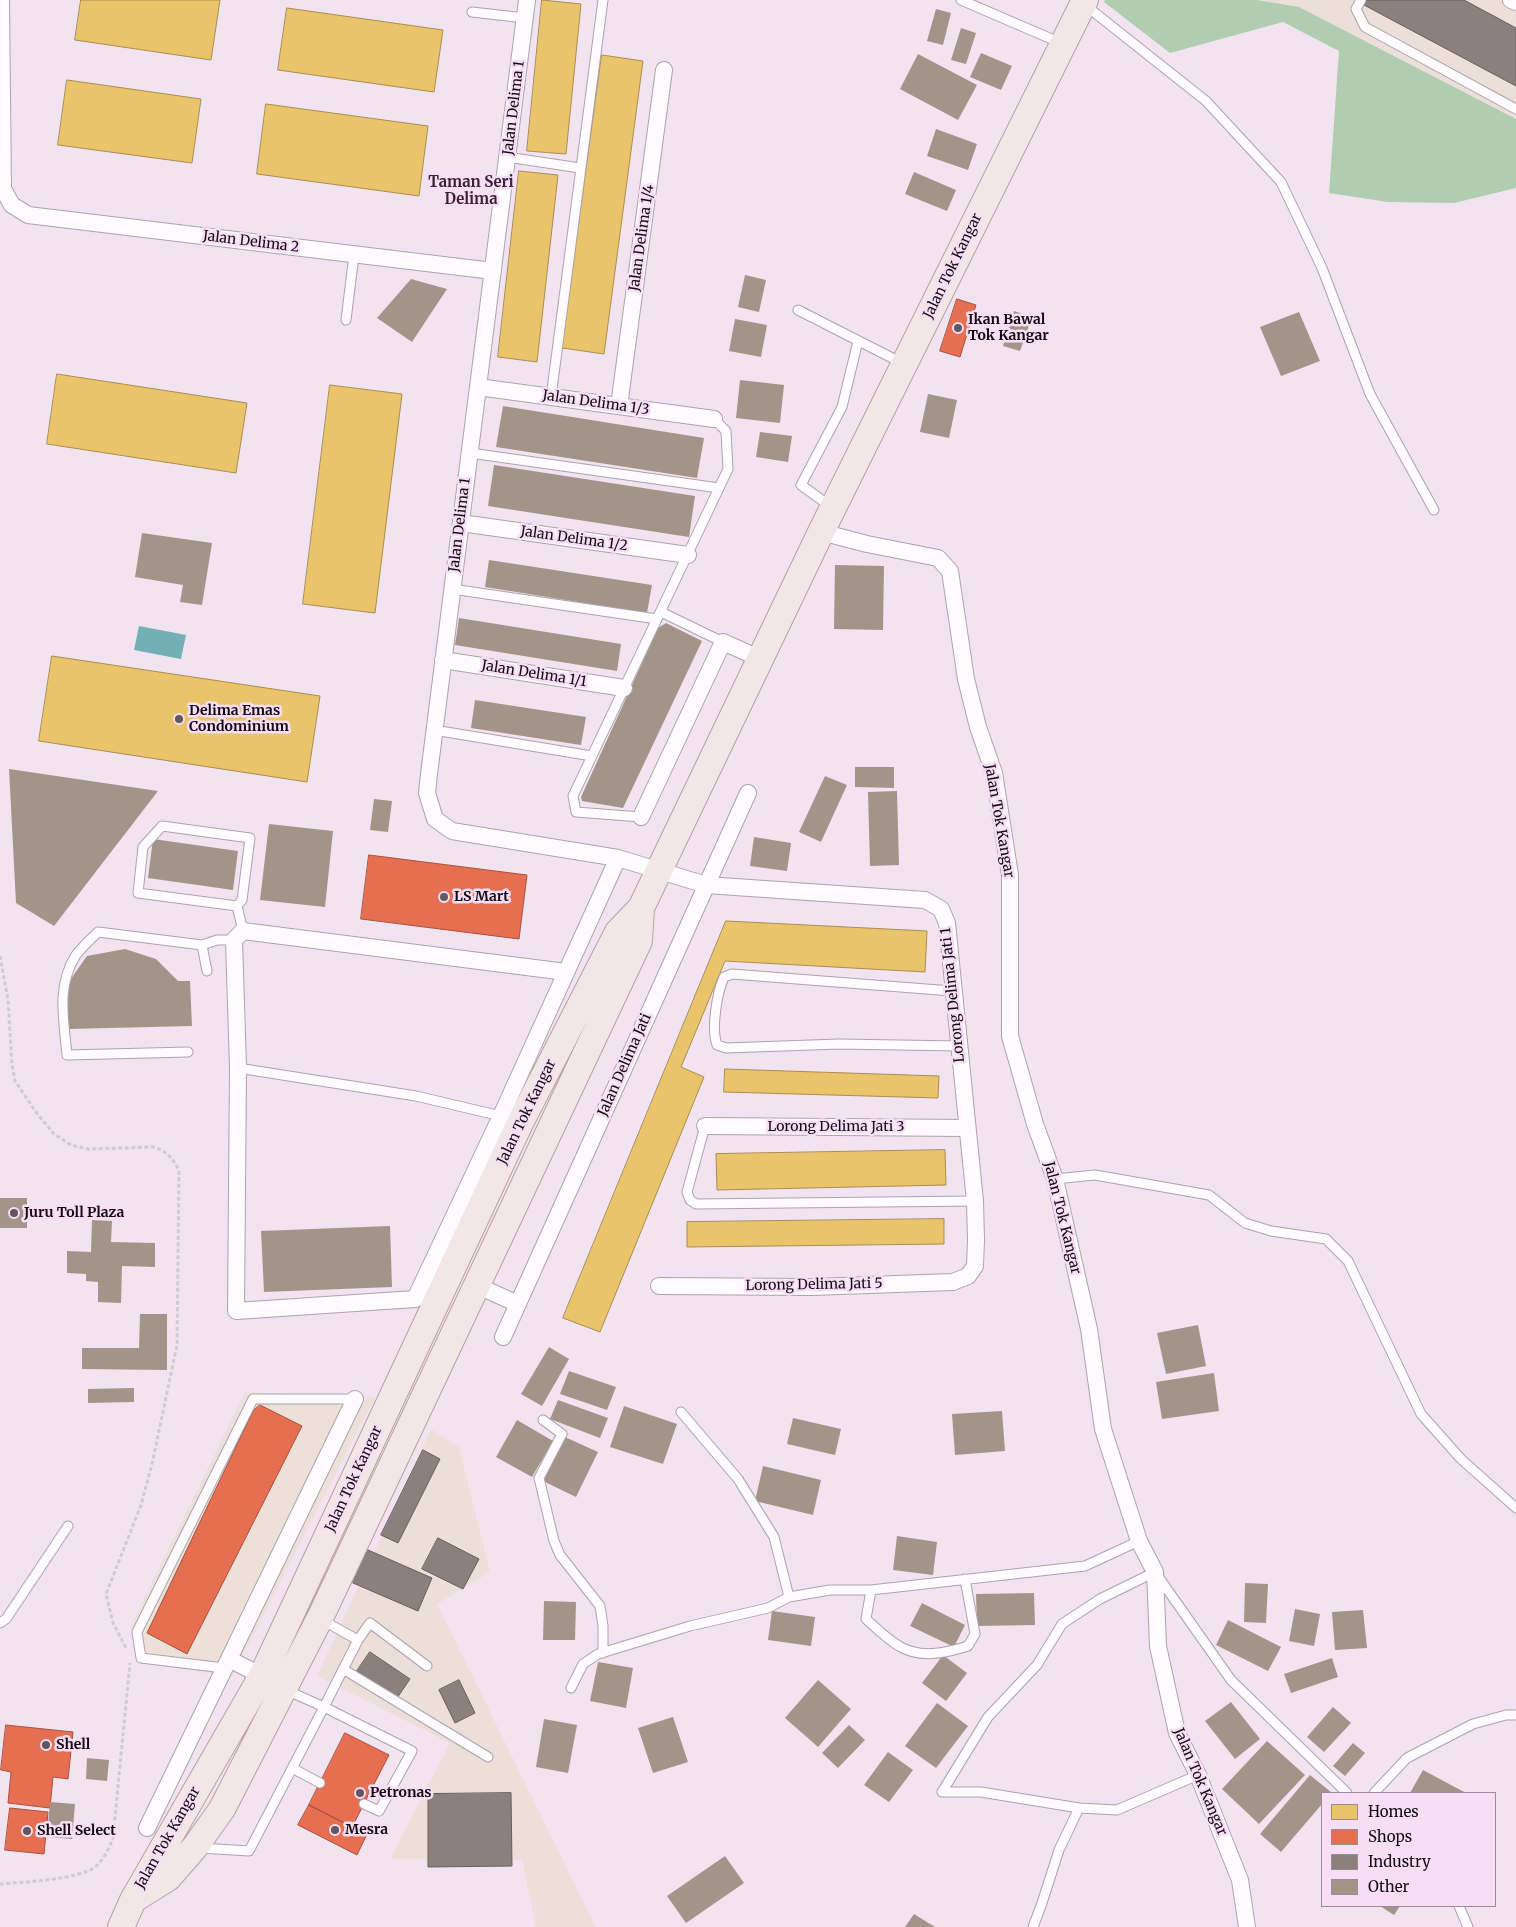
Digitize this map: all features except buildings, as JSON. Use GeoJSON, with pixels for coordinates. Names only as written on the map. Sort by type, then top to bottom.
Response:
{"type":"FeatureCollection","features":[{"type":"Feature","properties":{"kind":"main road","name":"Jalan Tok Kangar"},"geometry":{"type":"LineString","coordinates":[[133,1900],[168,1878],[195,1847],[222,1809],[320,1618],[639,942],[642,908],[759,658],[1084,2]]}},
{"type":"Feature","properties":{"kind":"main road","name":"Jalan Tok Kangar"},"geometry":{"type":"LineString","coordinates":[[133,1900],[262,1676],[511,1119],[618,932],[642,908]]}},
{"type":"Feature","properties":{"kind":"main road"},"geometry":{"type":"LineString","coordinates":[[121,1927],[133,1900]]}},
{"type":"Feature","properties":{"kind":"street","name":"Jalan Delima 2"},"geometry":{"type":"LineString","coordinates":[[1,0],[3,189],[12,205],[28,215],[493,271]]}},
{"type":"Feature","properties":{"kind":"street","name":"Jalan Delima 1"},"geometry":{"type":"LineString","coordinates":[[527,0],[434,730],[428,793],[435,819],[452,831],[618,858],[659,870]]}},
{"type":"Feature","properties":{"kind":"street"},"geometry":{"type":"LineString","coordinates":[[1511,0],[1516,2]]}},
{"type":"Feature","properties":{"kind":"street","name":"Jalan Delima 1/4"},"geometry":{"type":"LineString","coordinates":[[619,406],[664,70]]}},
{"type":"Feature","properties":{"kind":"street","name":"Jalan Delima 1/3"},"geometry":{"type":"LineString","coordinates":[[478,387],[714,419]]}},
{"type":"Feature","properties":{"kind":"street","name":"Jalan Delima 1/2"},"geometry":{"type":"LineString","coordinates":[[461,523],[688,555]]}},
{"type":"Feature","properties":{"kind":"street","name":"Jalan Tok Kangar"},"geometry":{"type":"LineString","coordinates":[[821,532],[867,544],[938,558],[950,572],[966,679],[978,727],[994,773],[1010,875],[1010,1036],[1035,1124],[1055,1179],[1089,1329],[1103,1429],[1139,1541],[1155,1572],[1158,1646],[1177,1733],[1198,1775],[1240,1880],[1247,1927]]}},
{"type":"Feature","properties":{"kind":"street"},"geometry":{"type":"LineString","coordinates":[[641,817],[723,642],[759,658]]}},
{"type":"Feature","properties":{"kind":"street","name":"Jalan Delima 1/1"},"geometry":{"type":"LineString","coordinates":[[443,660],[624,688]]}},
{"type":"Feature","properties":{"kind":"street","name":"Jalan Delima Jati"},"geometry":{"type":"LineString","coordinates":[[503,1337],[748,793]]}},
{"type":"Feature","properties":{"kind":"street"},"geometry":{"type":"LineString","coordinates":[[566,972],[238,936],[236,1311],[415,1299],[511,1119],[566,972],[618,858]]}},
{"type":"Feature","properties":{"kind":"street","name":"Lorong Delima Jati 1"},"geometry":{"type":"LineString","coordinates":[[659,870],[706,885],[925,900],[941,910],[947,923],[952,991],[975,1201],[975,1266],[968,1276]]}},
{"type":"Feature","properties":{"kind":"street","name":"Lorong Delima Jati 3"},"geometry":{"type":"LineString","coordinates":[[705,1126],[967,1128]]}},
{"type":"Feature","properties":{"kind":"street","name":"Lorong Delima Jati 5"},"geometry":{"type":"LineString","coordinates":[[660,1286],[812,1286],[953,1282],[968,1276]]}},
{"type":"Feature","properties":{"kind":"street"},"geometry":{"type":"LineString","coordinates":[[478,1286],[518,1304]]}},
{"type":"Feature","properties":{"kind":"street","name":"Jalan Tok Kangar"},"geometry":{"type":"LineString","coordinates":[[146,1828],[355,1399]]}},
{"type":"Feature","properties":{"kind":"street"},"geometry":{"type":"LineString","coordinates":[[226,1664],[262,1676]]}},
{"type":"Feature","properties":{"kind":"lane"},"geometry":{"type":"LineString","coordinates":[[551,396],[580,168],[604,0]]}},
{"type":"Feature","properties":{"kind":"lane"},"geometry":{"type":"LineString","coordinates":[[961,0],[1063,44]]}},
{"type":"Feature","properties":{"kind":"lane"},"geometry":{"type":"LineString","coordinates":[[1361,0],[1356,9],[1365,27],[1516,109]]}},
{"type":"Feature","properties":{"kind":"lane"},"geometry":{"type":"LineString","coordinates":[[1084,2],[1206,101],[1281,182],[1322,268],[1370,394],[1434,510]]}},
{"type":"Feature","properties":{"kind":"lane"},"geometry":{"type":"LineString","coordinates":[[472,12],[525,18]]}},
{"type":"Feature","properties":{"kind":"lane"},"geometry":{"type":"LineString","coordinates":[[507,157],[580,168]]}},
{"type":"Feature","properties":{"kind":"lane"},"geometry":{"type":"LineString","coordinates":[[346,320],[354,255]]}},
{"type":"Feature","properties":{"kind":"lane"},"geometry":{"type":"LineString","coordinates":[[798,310],[904,364]]}},
{"type":"Feature","properties":{"kind":"lane"},"geometry":{"type":"LineString","coordinates":[[833,508],[802,485],[842,407],[858,341]]}},
{"type":"Feature","properties":{"kind":"lane"},"geometry":{"type":"LineString","coordinates":[[641,817],[576,812],[573,796],[728,469],[726,431],[714,419]]}},
{"type":"Feature","properties":{"kind":"lane"},"geometry":{"type":"LineString","coordinates":[[470,453],[719,488]]}},
{"type":"Feature","properties":{"kind":"lane"},"geometry":{"type":"LineString","coordinates":[[452,589],[659,615],[723,642]]}},
{"type":"Feature","properties":{"kind":"lane"},"geometry":{"type":"LineString","coordinates":[[434,730],[592,756]]}},
{"type":"Feature","properties":{"kind":"lane"},"geometry":{"type":"LineString","coordinates":[[188,1052],[67,1055],[62,1008],[63,983],[76,956],[98,932],[202,945],[238,936],[237,906],[242,900],[250,838],[162,826],[144,847],[138,893],[237,906]]}},
{"type":"Feature","properties":{"kind":"lane"},"geometry":{"type":"LineString","coordinates":[[202,945],[207,971]]}},
{"type":"Feature","properties":{"kind":"lane"},"geometry":{"type":"LineString","coordinates":[[952,991],[732,974],[724,977],[720,985],[713,1035],[717,1045],[726,1048],[840,1044],[958,1046]]}},
{"type":"Feature","properties":{"kind":"lane"},"geometry":{"type":"LineString","coordinates":[[238,1068],[416,1096],[511,1119]]}},
{"type":"Feature","properties":{"kind":"lane"},"geometry":{"type":"LineString","coordinates":[[705,1126],[688,1192],[690,1200],[696,1204],[975,1201]]}},
{"type":"Feature","properties":{"kind":"lane"},"geometry":{"type":"LineString","coordinates":[[1055,1179],[1095,1175],[1209,1195],[1245,1223],[1271,1231],[1326,1239],[1348,1261],[1421,1414],[1461,1460],[1516,1508]]}},
{"type":"Feature","properties":{"kind":"lane"},"geometry":{"type":"LineString","coordinates":[[226,1664],[141,1658],[137,1632],[254,1400],[355,1399]]}},
{"type":"Feature","properties":{"kind":"lane"},"geometry":{"type":"LineString","coordinates":[[681,1412],[738,1479],[774,1537],[789,1597]]}},
{"type":"Feature","properties":{"kind":"lane"},"geometry":{"type":"LineString","coordinates":[[542,1420],[562,1434],[539,1478],[552,1532],[560,1556],[600,1606],[603,1626],[602,1653]]}},
{"type":"Feature","properties":{"kind":"lane"},"geometry":{"type":"LineString","coordinates":[[0,1623],[6,1619],[68,1526]]}},
{"type":"Feature","properties":{"kind":"lane"},"geometry":{"type":"LineString","coordinates":[[571,1688],[583,1664],[602,1653],[690,1626],[768,1608],[789,1597],[830,1590],[871,1590],[1085,1566],[1139,1541]]}},
{"type":"Feature","properties":{"kind":"lane"},"geometry":{"type":"LineString","coordinates":[[1198,1775],[1117,1810],[1079,1808],[981,1792],[942,1792],[988,1717],[1037,1665],[1062,1624],[1100,1599],[1155,1572],[1232,1680],[1346,1792]]}},
{"type":"Feature","properties":{"kind":"lane"},"geometry":{"type":"LineString","coordinates":[[871,1590],[866,1619],[900,1647],[922,1654],[948,1652],[968,1646],[975,1634],[965,1579]]}},
{"type":"Feature","properties":{"kind":"lane"},"geometry":{"type":"LineString","coordinates":[[320,1618],[358,1640]]}},
{"type":"Feature","properties":{"kind":"lane"},"geometry":{"type":"LineString","coordinates":[[195,1847],[249,1851],[358,1640],[370,1622],[427,1666]]}},
{"type":"Feature","properties":{"kind":"lane"},"geometry":{"type":"LineString","coordinates":[[343,1669],[488,1757]]}},
{"type":"Feature","properties":{"kind":"lane"},"geometry":{"type":"LineString","coordinates":[[284,1689],[412,1751],[379,1811],[364,1804]]}},
{"type":"Feature","properties":{"kind":"lane"},"geometry":{"type":"LineString","coordinates":[[1375,1792],[1407,1758],[1473,1724],[1516,1714]]}},
{"type":"Feature","properties":{"kind":"lane"},"geometry":{"type":"LineString","coordinates":[[292,1768],[320,1783]]}},
{"type":"Feature","properties":{"kind":"lane"},"geometry":{"type":"LineString","coordinates":[[1032,1927],[1059,1850],[1079,1808]]}},
{"type":"Feature","properties":{"kind":"lane"},"geometry":{"type":"LineString","coordinates":[[1459,1907],[1468,1927]]}},
{"type":"Feature","properties":{"kind":"path"},"geometry":{"type":"LineString","coordinates":[[0,956],[8,1000],[12,1065],[15,1081],[54,1134],[71,1145],[88,1149],[154,1147],[164,1150],[173,1159],[178,1170],[177,1346],[152,1464],[141,1505],[106,1594],[113,1623],[126,1649]]}},
{"type":"Feature","properties":{"kind":"path"},"geometry":{"type":"LineString","coordinates":[[0,1884],[78,1875],[95,1867],[106,1854],[113,1838],[131,1658]]}},
{"type":"Feature","properties":{"kind":"shaded area"},"geometry":{"type":"Polygon","coordinates":[[[1257,0],[1516,0],[1516,119],[1299,7],[1257,0]]]}},
{"type":"Feature","properties":{"kind":"shaded area"},"geometry":{"type":"Polygon","coordinates":[[[245,1392],[375,1397],[232,1677],[136,1662],[131,1626],[245,1392]]]}},
{"type":"Feature","properties":{"kind":"shaded area"},"geometry":{"type":"Polygon","coordinates":[[[431,1429],[459,1447],[490,1572],[437,1604],[596,1927],[536,1927],[522,1860],[390,1859],[450,1743],[317,1676],[431,1429]]]}},
{"type":"Feature","properties":{"kind":"green space"},"geometry":{"type":"Polygon","coordinates":[[[1105,0],[1257,0],[1299,7],[1516,119],[1516,188],[1454,203],[1388,202],[1329,193],[1339,51],[1283,22],[1170,53],[1104,2],[1105,0]]]}},
{"type":"Feature","properties":{"kind":"water"},"geometry":{"type":"Polygon","coordinates":[[[139,626],[186,635],[181,659],[134,650],[139,626]]]}},
{"type":"Feature","properties":{"kind":"place","name":"Ikan Bawal Tok Kangar"},"geometry":{"type":"Point","coordinates":[958,328]}},
{"type":"Feature","properties":{"kind":"place","name":"Delima Emas Condominium"},"geometry":{"type":"Point","coordinates":[179,719]}},
{"type":"Feature","properties":{"kind":"place","name":"LS Mart"},"geometry":{"type":"Point","coordinates":[444,897]}},
{"type":"Feature","properties":{"kind":"place","name":"Juru Toll Plaza"},"geometry":{"type":"Point","coordinates":[14,1213]}},
{"type":"Feature","properties":{"kind":"place","name":"Shell"},"geometry":{"type":"Point","coordinates":[46,1745]}},
{"type":"Feature","properties":{"kind":"place","name":"Petronas"},"geometry":{"type":"Point","coordinates":[360,1793]}},
{"type":"Feature","properties":{"kind":"place","name":"Mesra"},"geometry":{"type":"Point","coordinates":[335,1830]}},
{"type":"Feature","properties":{"kind":"place","name":"Shell Select"},"geometry":{"type":"Point","coordinates":[27,1831]}},
{"type":"Feature","properties":{"kind":"district","name":"Taman Seri Delima"},"geometry":{"type":"Point","coordinates":[471,192]}}]}
